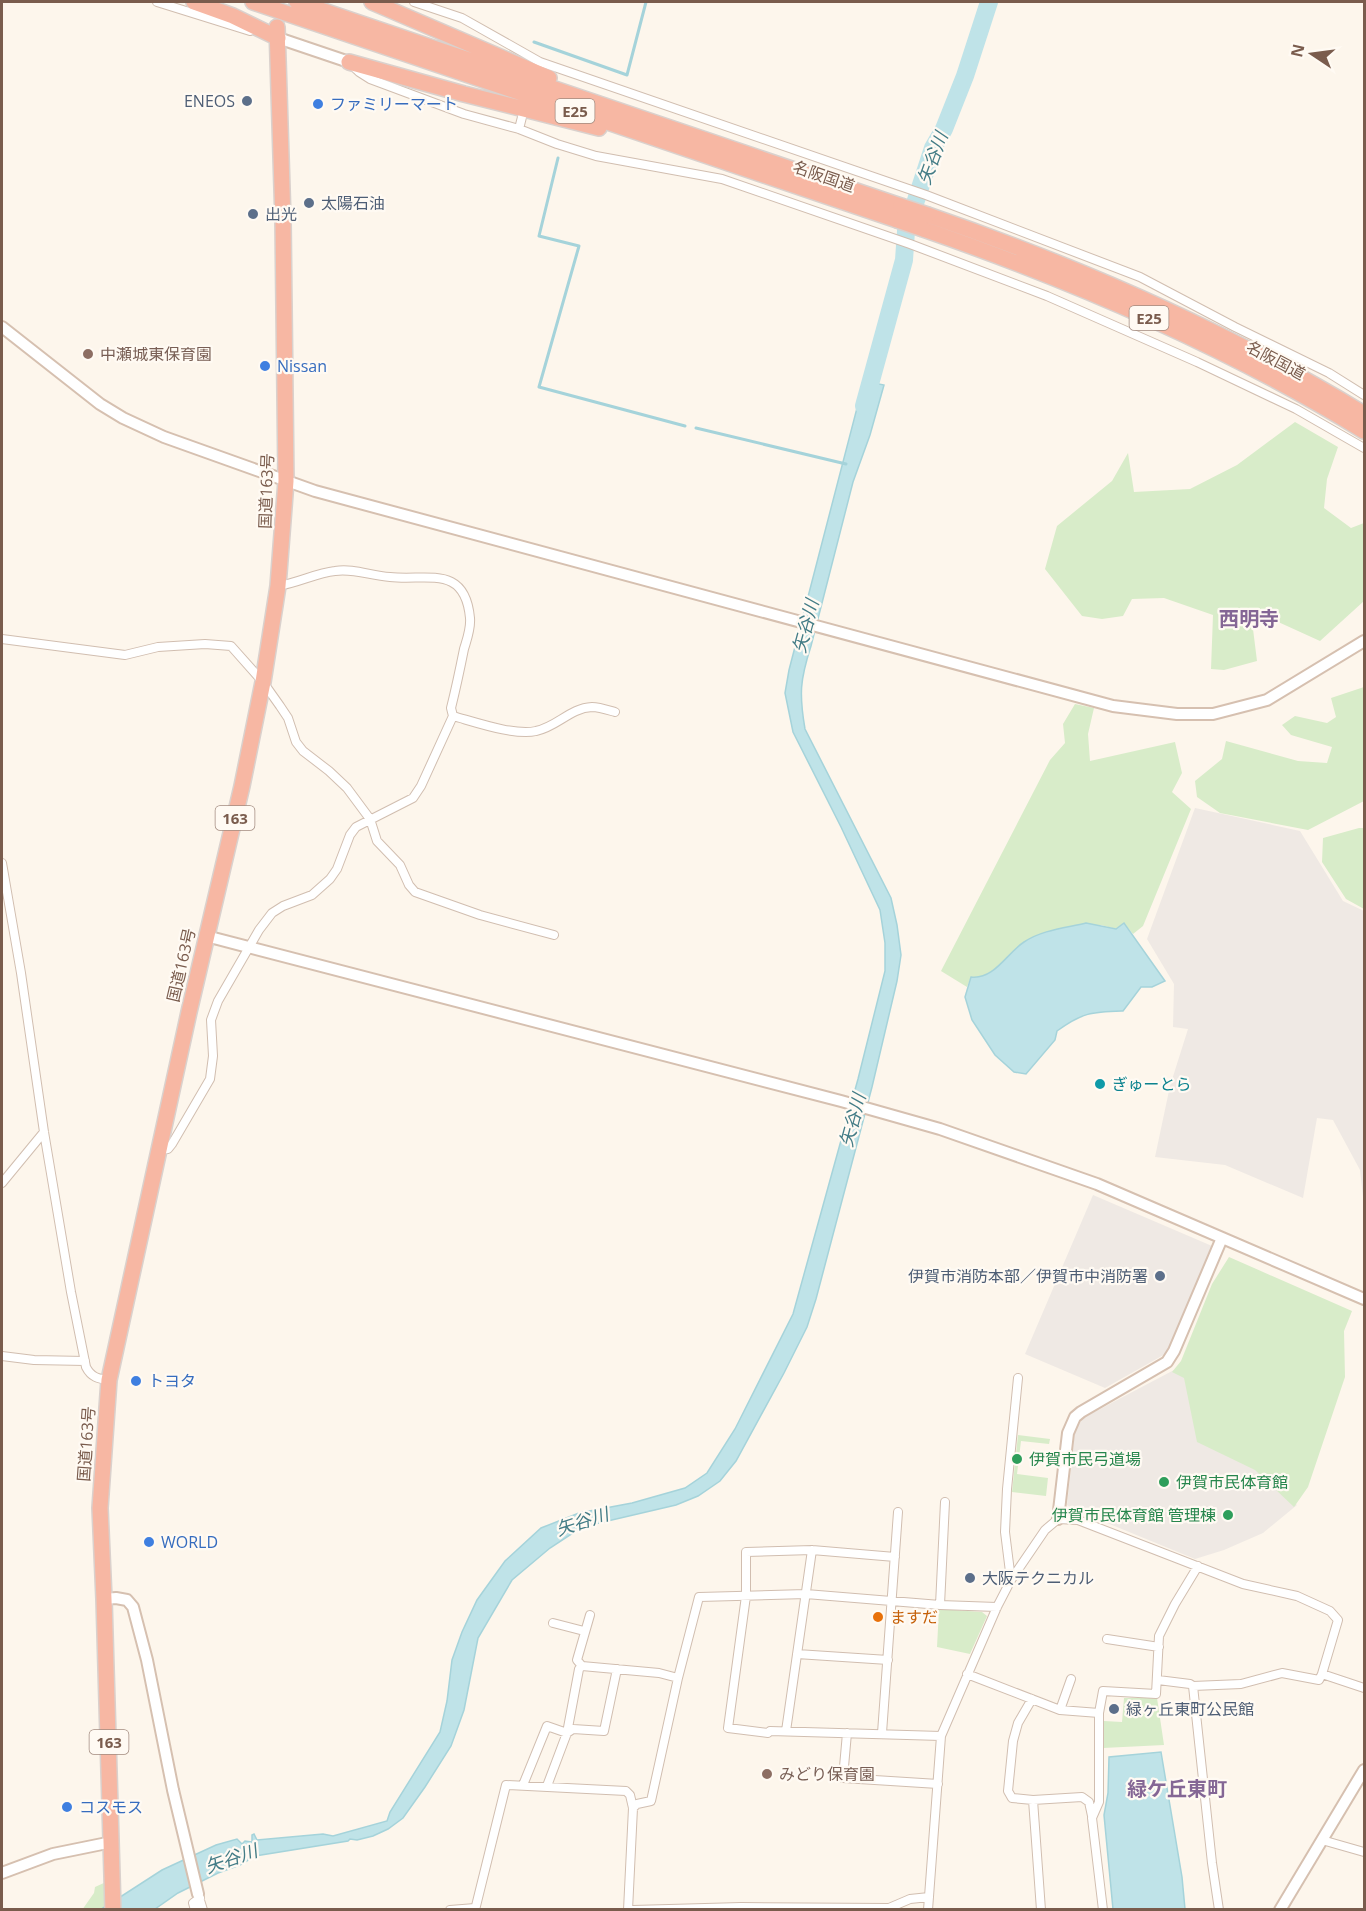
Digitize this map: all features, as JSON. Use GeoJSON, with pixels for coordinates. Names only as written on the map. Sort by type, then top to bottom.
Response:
{"type":"FeatureCollection","features":[{"type":"Feature","properties":{"kind":"highway"},"geometry":{"type":"LineString","coordinates":[[194,2],[277,33]]}},
{"type":"Feature","properties":{"kind":"highway","name":"名阪国道"},"geometry":{"type":"LineString","coordinates":[[253,2],[692,151],[1056,262],[1139,296],[1289,370],[1365,414]]}},
{"type":"Feature","properties":{"kind":"highway","name":"名阪国道"},"geometry":{"type":"LineString","coordinates":[[297,2],[734,148],[899,213]]}},
{"type":"Feature","properties":{"kind":"highway"},"geometry":{"type":"LineString","coordinates":[[372,2],[573,88],[686,128],[734,148]]}},
{"type":"Feature","properties":{"kind":"highway","name":"国道163号"},"geometry":{"type":"LineString","coordinates":[[113,1910],[100,1508],[109,1380],[158,1150],[242,786],[263,682],[278,586],[286,481],[283,221],[277,33]]}},
{"type":"Feature","properties":{"kind":"highway"},"geometry":{"type":"LineString","coordinates":[[349,62],[464,94],[692,151]]}},
{"type":"Feature","properties":{"kind":"highway","name":"名阪国道"},"geometry":{"type":"LineString","coordinates":[[926,222],[1148,317],[1250,367],[1365,431]]}},
{"type":"Feature","properties":{"kind":"street"},"geometry":{"type":"LineString","coordinates":[[157,2],[277,33],[349,62],[358,72],[370,79],[464,114],[519,129],[557,144],[596,156],[722,179],[910,244],[1047,296],[1197,362],[1296,409],[1365,448]]}},
{"type":"Feature","properties":{"kind":"street"},"geometry":{"type":"LineString","coordinates":[[414,2],[462,18],[540,62],[924,195],[1140,277],[1329,373],[1365,395]]}},
{"type":"Feature","properties":{"kind":"street"},"geometry":{"type":"LineString","coordinates":[[519,129],[522,117]]}},
{"type":"Feature","properties":{"kind":"street"},"geometry":{"type":"LineString","coordinates":[[910,244],[924,195]]}},
{"type":"Feature","properties":{"kind":"street"},"geometry":{"type":"LineString","coordinates":[[2,327],[100,404],[123,418],[164,436],[315,491],[1113,706],[1178,714],[1213,714],[1267,700],[1365,641]]}},
{"type":"Feature","properties":{"kind":"street"},"geometry":{"type":"LineString","coordinates":[[158,1150],[168,1149],[172,1144],[210,1079],[213,1056],[211,1020],[218,1000],[249,946],[272,913],[283,906],[312,895],[330,879],[356,827],[413,798],[422,786],[453,716],[451,708],[471,620],[462,591],[453,582],[440,577],[399,578],[379,576],[363,571],[335,571],[294,584],[278,586]]}},
{"type":"Feature","properties":{"kind":"street"},"geometry":{"type":"LineString","coordinates":[[2,639],[125,656],[158,648],[205,644],[231,646],[263,682],[288,718],[296,742],[303,751],[347,788],[370,819],[377,841],[400,865],[409,885],[415,892],[480,915],[555,935]]}},
{"type":"Feature","properties":{"kind":"street"},"geometry":{"type":"LineString","coordinates":[[453,716],[500,729],[535,732],[552,725],[572,711],[593,707],[615,712]]}},
{"type":"Feature","properties":{"kind":"street"},"geometry":{"type":"LineString","coordinates":[[2,863],[21,973],[44,1132],[85,1361],[89,1373],[94,1378],[109,1380]]}},
{"type":"Feature","properties":{"kind":"street"},"geometry":{"type":"LineString","coordinates":[[206,936],[841,1101],[993,1146],[1097,1184],[1365,1299]]}},
{"type":"Feature","properties":{"kind":"street"},"geometry":{"type":"LineString","coordinates":[[2,1184],[44,1132]]}},
{"type":"Feature","properties":{"kind":"street"},"geometry":{"type":"LineString","coordinates":[[1058,1519],[1068,1433],[1075,1417],[1167,1362],[1174,1351],[1222,1238]]}},
{"type":"Feature","properties":{"kind":"street"},"geometry":{"type":"LineString","coordinates":[[2,1356],[34,1360],[85,1361]]}},
{"type":"Feature","properties":{"kind":"street"},"geometry":{"type":"LineString","coordinates":[[1011,1580],[1005,1532],[1018,1378]]}},
{"type":"Feature","properties":{"kind":"street"},"geometry":{"type":"LineString","coordinates":[[940,1605],[945,1502]]}},
{"type":"Feature","properties":{"kind":"street"},"geometry":{"type":"LineString","coordinates":[[882,1733],[898,1512]]}},
{"type":"Feature","properties":{"kind":"street"},"geometry":{"type":"LineString","coordinates":[[928,1910],[941,1736],[996,1607],[1011,1580],[1045,1530],[1058,1519],[1078,1520],[1243,1584],[1297,1596],[1330,1611],[1338,1620],[1319,1680],[1282,1672],[1241,1684],[1193,1686],[1158,1680]]}},
{"type":"Feature","properties":{"kind":"street"},"geometry":{"type":"LineString","coordinates":[[895,1557],[812,1550],[747,1552],[746,1596],[728,1728],[768,1733],[786,1731],[941,1736]]}},
{"type":"Feature","properties":{"kind":"street"},"geometry":{"type":"LineString","coordinates":[[786,1731],[812,1550]]}},
{"type":"Feature","properties":{"kind":"street"},"geometry":{"type":"LineString","coordinates":[[1092,1818],[1099,1802],[1099,1713],[1102,1691],[1156,1694],[1159,1636],[1198,1566]]}},
{"type":"Feature","properties":{"kind":"street"},"geometry":{"type":"LineString","coordinates":[[633,1808],[637,1804],[651,1801],[678,1678],[699,1597],[806,1594],[892,1602],[996,1607]]}},
{"type":"Feature","properties":{"kind":"street"},"geometry":{"type":"LineString","coordinates":[[104,1599],[127,1600],[133,1607],[147,1660],[173,1790],[203,1910]]}},
{"type":"Feature","properties":{"kind":"street"},"geometry":{"type":"LineString","coordinates":[[590,1615],[577,1660],[582,1666],[659,1673],[678,1678]]}},
{"type":"Feature","properties":{"kind":"street"},"geometry":{"type":"LineString","coordinates":[[553,1623],[584,1631]]}},
{"type":"Feature","properties":{"kind":"street"},"geometry":{"type":"LineString","coordinates":[[1107,1639],[1159,1647]]}},
{"type":"Feature","properties":{"kind":"street"},"geometry":{"type":"LineString","coordinates":[[797,1654],[888,1660]]}},
{"type":"Feature","properties":{"kind":"street"},"geometry":{"type":"LineString","coordinates":[[547,1786],[567,1732],[579,1669],[582,1666]]}},
{"type":"Feature","properties":{"kind":"street"},"geometry":{"type":"LineString","coordinates":[[523,1785],[547,1726],[567,1732],[573,1729],[604,1731],[617,1669]]}},
{"type":"Feature","properties":{"kind":"street"},"geometry":{"type":"LineString","coordinates":[[967,1674],[1060,1710],[1099,1713]]}},
{"type":"Feature","properties":{"kind":"street"},"geometry":{"type":"LineString","coordinates":[[1322,1674],[1365,1688]]}},
{"type":"Feature","properties":{"kind":"street"},"geometry":{"type":"LineString","coordinates":[[1060,1710],[1071,1679]]}},
{"type":"Feature","properties":{"kind":"street"},"geometry":{"type":"LineString","coordinates":[[1193,1686],[1219,1910]]}},
{"type":"Feature","properties":{"kind":"street"},"geometry":{"type":"LineString","coordinates":[[1032,1699],[1015,1732],[1008,1791],[1012,1798],[1033,1800],[1082,1797],[1089,1802],[1103,1910]]}},
{"type":"Feature","properties":{"kind":"street"},"geometry":{"type":"LineString","coordinates":[[847,1733],[843,1778],[938,1784]]}},
{"type":"Feature","properties":{"kind":"street"},"geometry":{"type":"LineString","coordinates":[[1280,1910],[1365,1770]]}},
{"type":"Feature","properties":{"kind":"street"},"geometry":{"type":"LineString","coordinates":[[450,1910],[475,1909],[506,1785],[523,1785],[626,1791],[630,1795],[633,1808],[628,1910]]}},
{"type":"Feature","properties":{"kind":"street"},"geometry":{"type":"LineString","coordinates":[[1033,1800],[1041,1910]]}},
{"type":"Feature","properties":{"kind":"street"},"geometry":{"type":"LineString","coordinates":[[1322,1840],[1365,1852]]}},
{"type":"Feature","properties":{"kind":"street"},"geometry":{"type":"LineString","coordinates":[[2,1873],[53,1854],[112,1842]]}},
{"type":"Feature","properties":{"kind":"street"},"geometry":{"type":"LineString","coordinates":[[195,1910],[193,1903],[199,1896]]}},
{"type":"Feature","properties":{"kind":"street"},"geometry":{"type":"LineString","coordinates":[[633,1910],[741,1907],[870,1909],[889,1908],[910,1899],[929,1897]]}},
{"type":"Feature","properties":{"kind":"shaded area"},"geometry":{"type":"Polygon","coordinates":[[[1195,808],[1300,831],[1343,901],[1364,911],[1364,1206],[1360,1170],[1333,1120],[1317,1118],[1303,1198],[1225,1165],[1155,1157],[1170,1086],[1188,1029],[1173,1027],[1174,984],[1147,939],[1195,808]]]}},
{"type":"Feature","properties":{"kind":"shaded area"},"geometry":{"type":"Polygon","coordinates":[[[1093,1195],[1212,1246],[1167,1353],[1105,1388],[1025,1354],[1093,1195]]]}},
{"type":"Feature","properties":{"kind":"shaded area"},"geometry":{"type":"Polygon","coordinates":[[[1174,1370],[1186,1376],[1259,1471],[1297,1505],[1263,1533],[1224,1550],[1195,1559],[1067,1505],[1075,1431],[1083,1418],[1174,1370]]]}},
{"type":"Feature","properties":{"kind":"green space"},"geometry":{"type":"Polygon","coordinates":[[[1295,422],[1338,447],[1327,479],[1324,508],[1351,528],[1364,523],[1364,601],[1320,641],[1263,615],[1253,629],[1257,661],[1224,670],[1211,669],[1213,615],[1164,598],[1132,599],[1123,616],[1102,619],[1082,616],[1045,569],[1057,526],[1112,481],[1128,453],[1134,492],[1190,489],[1237,465],[1295,422]]]}},
{"type":"Feature","properties":{"kind":"green space"},"geometry":{"type":"Polygon","coordinates":[[[1364,687],[1364,801],[1308,830],[1220,813],[1197,797],[1195,781],[1222,759],[1226,741],[1298,761],[1327,763],[1332,747],[1291,735],[1282,725],[1295,716],[1327,723],[1336,717],[1331,698],[1364,687]]]}},
{"type":"Feature","properties":{"kind":"green space"},"geometry":{"type":"Polygon","coordinates":[[[1075,704],[1094,708],[1088,734],[1090,761],[1175,742],[1182,773],[1172,792],[1191,809],[1143,926],[1133,934],[1124,923],[1116,929],[1101,925],[1023,943],[994,970],[979,978],[971,977],[967,987],[941,971],[1050,760],[1065,743],[1063,724],[1075,704]]]}},
{"type":"Feature","properties":{"kind":"green space"},"geometry":{"type":"Polygon","coordinates":[[[1364,828],[1364,909],[1346,899],[1322,862],[1323,838],[1364,828]]]}},
{"type":"Feature","properties":{"kind":"green space"},"geometry":{"type":"Polygon","coordinates":[[[1229,1257],[1352,1311],[1344,1331],[1345,1377],[1308,1487],[1294,1507],[1255,1470],[1197,1442],[1184,1378],[1172,1372],[1181,1361],[1212,1284],[1229,1257]]]}},
{"type":"Feature","properties":{"kind":"green space","name":"伊賀市民弓道場"},"geometry":{"type":"Polygon","coordinates":[[[1018,1435],[1050,1439],[1049,1444],[1021,1441],[1017,1474],[1048,1478],[1046,1496],[1012,1492],[1018,1435]]]}},
{"type":"Feature","properties":{"kind":"green space"},"geometry":{"type":"Polygon","coordinates":[[[939,1609],[982,1612],[987,1616],[970,1654],[937,1647],[939,1609]]]}},
{"type":"Feature","properties":{"kind":"green space"},"geometry":{"type":"Polygon","coordinates":[[[1124,1698],[1157,1698],[1164,1745],[1103,1748],[1104,1721],[1122,1722],[1124,1698]]]}},
{"type":"Feature","properties":{"kind":"green space"},"geometry":{"type":"Polygon","coordinates":[[[106,1882],[106,1909],[82,1910],[94,1893],[95,1887],[106,1882]]]}},
{"type":"Feature","properties":{"kind":"water"},"geometry":{"type":"Polygon","coordinates":[[[864,381],[884,385],[870,435],[853,482],[805,668],[802,706],[805,729],[891,898],[901,955],[872,1087],[807,1327],[736,1461],[720,1481],[698,1496],[676,1505],[582,1527],[550,1548],[512,1580],[478,1638],[464,1710],[451,1746],[403,1818],[373,1836],[255,1856],[178,1893],[155,1909],[100,1910],[162,1870],[216,1845],[237,1839],[242,1844],[245,1841],[252,1842],[254,1834],[257,1840],[323,1834],[333,1836],[387,1821],[390,1812],[440,1732],[447,1701],[452,1660],[462,1632],[477,1600],[505,1561],[541,1528],[579,1513],[632,1503],[685,1488],[707,1473],[735,1429],[793,1314],[858,1079],[885,971],[885,943],[880,910],[793,732],[785,693],[864,381]]]}},
{"type":"Feature","properties":{"kind":"water"},"geometry":{"type":"Polygon","coordinates":[[[1086,923],[1116,929],[1124,923],[1165,981],[1152,987],[1141,987],[1123,1011],[1088,1014],[1074,1020],[1057,1031],[1055,1040],[1026,1074],[1014,1072],[995,1055],[972,1020],[965,997],[971,977],[987,974],[1031,938],[1086,923]]]}},
{"type":"Feature","properties":{"kind":"water"},"geometry":{"type":"Polygon","coordinates":[[[1161,1752],[1182,1877],[1185,1909],[1113,1909],[1104,1815],[1108,1793],[1109,1757],[1161,1752]]]}},
{"type":"Feature","properties":{"kind":"waterway"},"geometry":{"type":"LineString","coordinates":[[534,42],[627,75],[646,2]]}},
{"type":"Feature","properties":{"kind":"waterway","name":"矢谷川"},"geometry":{"type":"LineString","coordinates":[[864,406],[904,260],[906,231],[933,148],[944,129],[965,76],[989,2]]}},
{"type":"Feature","properties":{"kind":"waterway"},"geometry":{"type":"LineString","coordinates":[[558,158],[539,236],[579,246],[539,387],[685,426]]}},
{"type":"Feature","properties":{"kind":"waterway"},"geometry":{"type":"LineString","coordinates":[[696,428],[846,464]]}},
{"type":"Feature","properties":{"kind":"place","name":"ENEOS"},"geometry":{"type":"Point","coordinates":[247,101]}},
{"type":"Feature","properties":{"kind":"place","name":"ファミリーマート"},"geometry":{"type":"Point","coordinates":[318,104]}},
{"type":"Feature","properties":{"kind":"place","name":"太陽石油"},"geometry":{"type":"Point","coordinates":[309,203]}},
{"type":"Feature","properties":{"kind":"place","name":"出光"},"geometry":{"type":"Point","coordinates":[253,214]}},
{"type":"Feature","properties":{"kind":"place","name":"中瀬城東保育園"},"geometry":{"type":"Point","coordinates":[88,354]}},
{"type":"Feature","properties":{"kind":"place","name":"Nissan"},"geometry":{"type":"Point","coordinates":[265,366]}},
{"type":"Feature","properties":{"kind":"place","name":"ぎゅーとら"},"geometry":{"type":"Point","coordinates":[1100,1084]}},
{"type":"Feature","properties":{"kind":"place","name":"伊賀市消防本部／伊賀市中消防署"},"geometry":{"type":"Point","coordinates":[1160,1276]}},
{"type":"Feature","properties":{"kind":"place","name":"トヨタ"},"geometry":{"type":"Point","coordinates":[136,1381]}},
{"type":"Feature","properties":{"kind":"place","name":"伊賀市民弓道場"},"geometry":{"type":"Point","coordinates":[1017,1459]}},
{"type":"Feature","properties":{"kind":"place","name":"伊賀市民体育館"},"geometry":{"type":"Point","coordinates":[1164,1482]}},
{"type":"Feature","properties":{"kind":"place","name":"伊賀市民体育館 管理棟"},"geometry":{"type":"Point","coordinates":[1228,1515]}},
{"type":"Feature","properties":{"kind":"place","name":"WORLD"},"geometry":{"type":"Point","coordinates":[149,1542]}},
{"type":"Feature","properties":{"kind":"place","name":"大阪テクニカル"},"geometry":{"type":"Point","coordinates":[970,1578]}},
{"type":"Feature","properties":{"kind":"place","name":"ますだ"},"geometry":{"type":"Point","coordinates":[878,1617]}},
{"type":"Feature","properties":{"kind":"place","name":"緑ヶ丘東町公民館"},"geometry":{"type":"Point","coordinates":[1114,1709]}},
{"type":"Feature","properties":{"kind":"place","name":"みどり保育園"},"geometry":{"type":"Point","coordinates":[767,1774]}},
{"type":"Feature","properties":{"kind":"place","name":"コスモス"},"geometry":{"type":"Point","coordinates":[67,1807]}},
{"type":"Feature","properties":{"kind":"district","name":"西明寺"},"geometry":{"type":"Point","coordinates":[1249,618]}},
{"type":"Feature","properties":{"kind":"district","name":"緑ケ丘東町"},"geometry":{"type":"Point","coordinates":[1177,1788]}}]}
